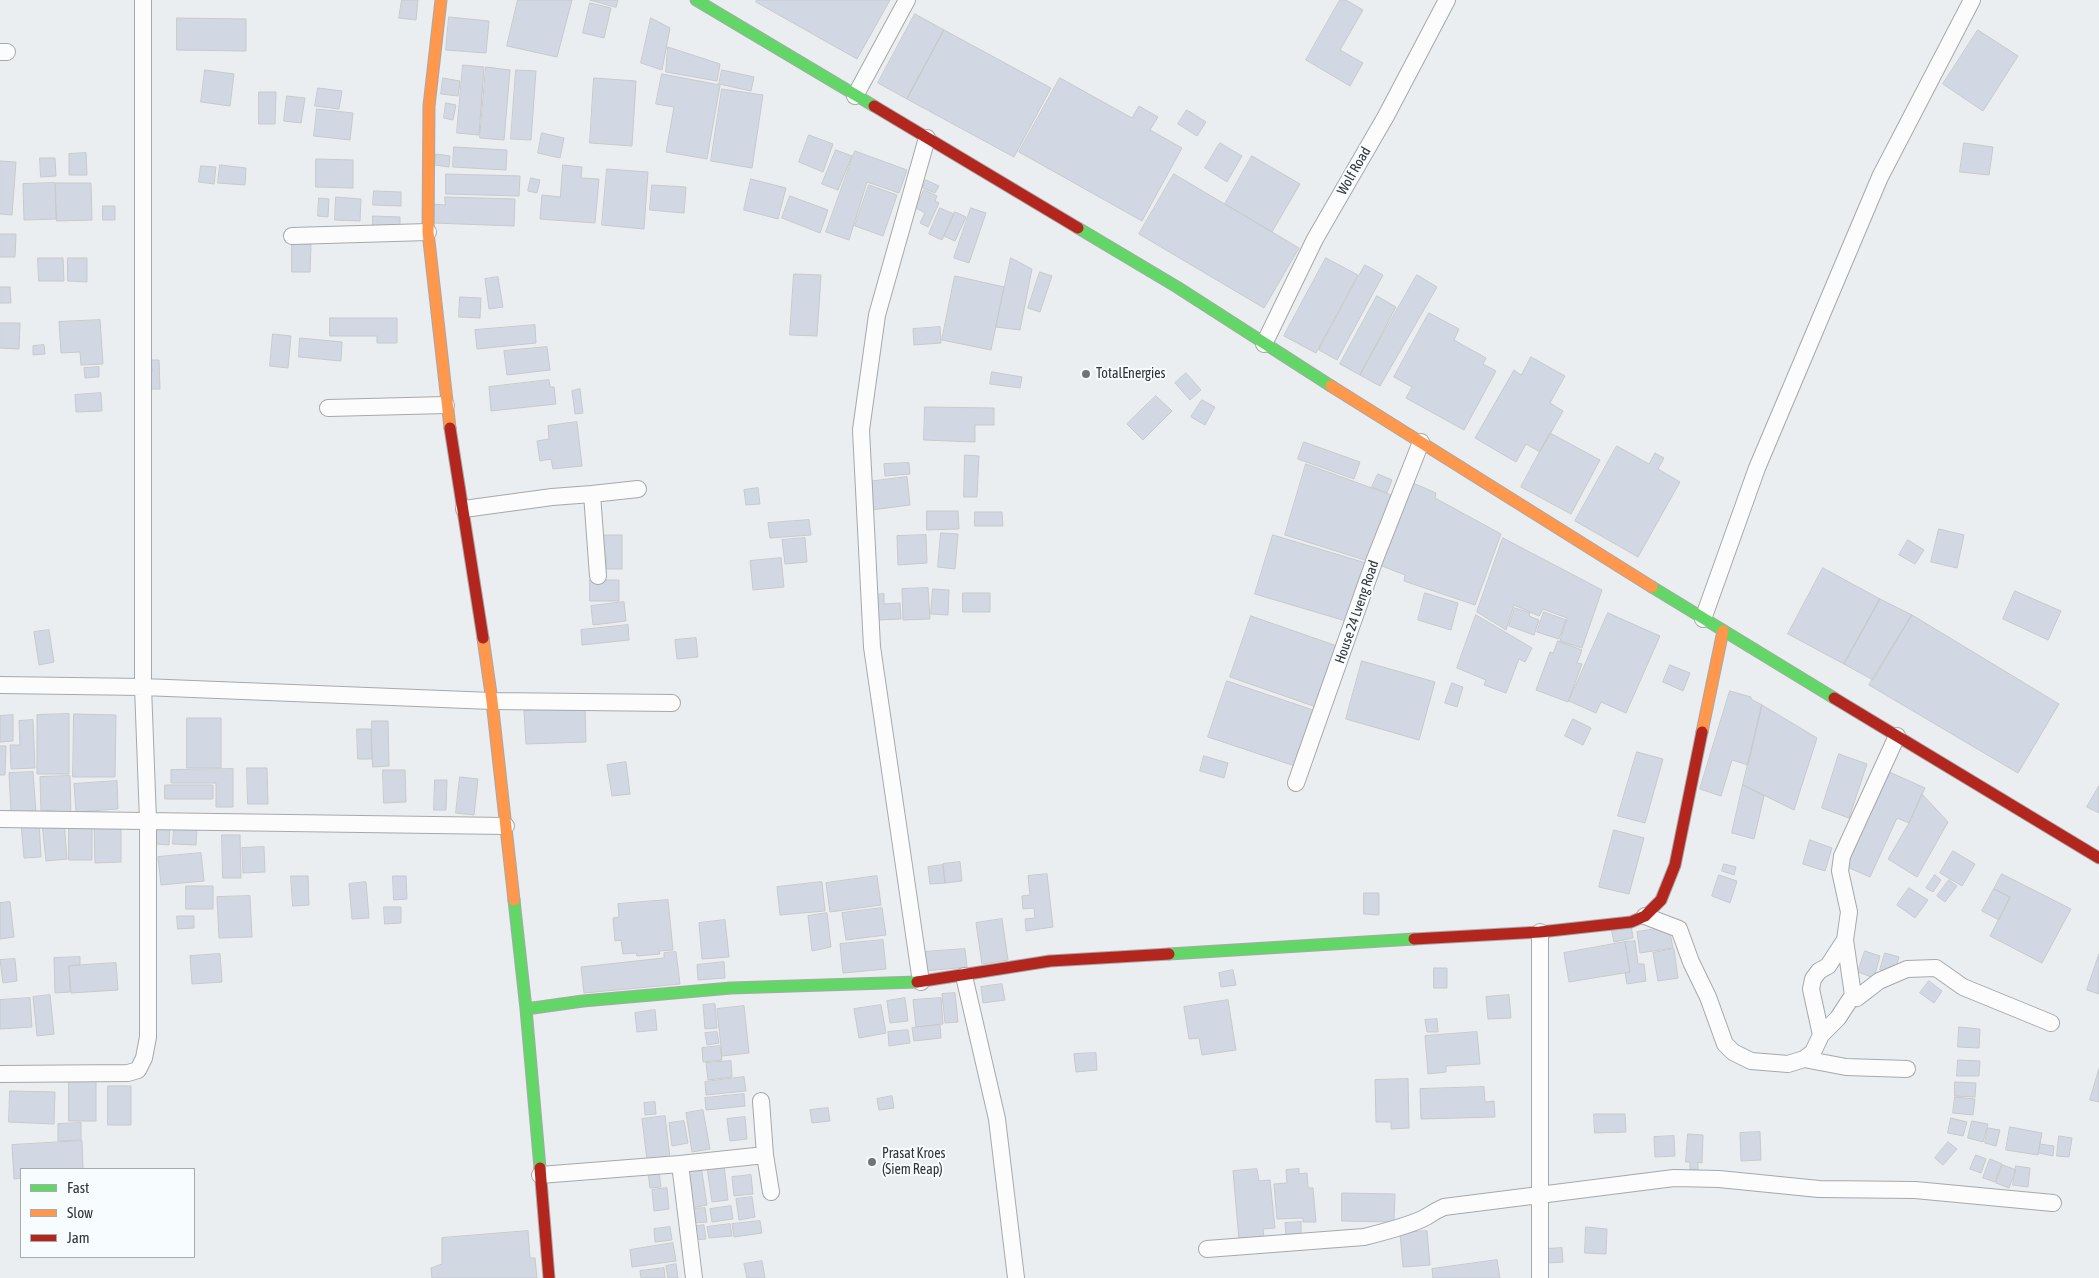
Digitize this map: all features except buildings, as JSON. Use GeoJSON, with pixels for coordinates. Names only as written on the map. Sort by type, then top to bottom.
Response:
{"type":"FeatureCollection","features":[{"type":"Feature","properties":{"kind":"main road"},"geometry":{"type":"LineString","coordinates":[[442,0],[429,106],[428,232],[446,405],[464,510],[492,701],[526,1009],[549,1278]]}},
{"type":"Feature","properties":{"kind":"main road"},"geometry":{"type":"LineString","coordinates":[[696,0],[1177,287],[1264,344],[1703,619],[2099,858]]}},
{"type":"Feature","properties":{"kind":"main road"},"geometry":{"type":"LineString","coordinates":[[526,1009],[584,1001],[730,988],[921,982],[1050,961],[1540,932],[1630,922],[1645,916],[1662,900],[1675,865],[1723,631]]}},
{"type":"Feature","properties":{"kind":"street"},"geometry":{"type":"LineString","coordinates":[[0,1074],[128,1074],[138,1070],[144,1058],[148,1038],[148,820],[143,687],[143,0]]}},
{"type":"Feature","properties":{"kind":"street"},"geometry":{"type":"LineString","coordinates":[[855,96],[907,0]]}},
{"type":"Feature","properties":{"kind":"street","name":"Wolf Road"},"geometry":{"type":"LineString","coordinates":[[1264,344],[1315,239],[1386,116],[1447,0]]}},
{"type":"Feature","properties":{"kind":"street"},"geometry":{"type":"LineString","coordinates":[[1703,619],[1758,468],[1880,177],[1972,0]]}},
{"type":"Feature","properties":{"kind":"street"},"geometry":{"type":"LineString","coordinates":[[921,982],[872,648],[861,430],[876,315],[927,138]]}},
{"type":"Feature","properties":{"kind":"street"},"geometry":{"type":"LineString","coordinates":[[292,236],[428,232]]}},
{"type":"Feature","properties":{"kind":"street"},"geometry":{"type":"LineString","coordinates":[[328,408],[446,405]]}},
{"type":"Feature","properties":{"kind":"street","name":"House 24 Lveng Road"},"geometry":{"type":"LineString","coordinates":[[1296,784],[1375,559],[1421,442]]}},
{"type":"Feature","properties":{"kind":"street"},"geometry":{"type":"LineString","coordinates":[[464,510],[552,497],[638,489]]}},
{"type":"Feature","properties":{"kind":"street"},"geometry":{"type":"LineString","coordinates":[[592,494],[598,576]]}},
{"type":"Feature","properties":{"kind":"street"},"geometry":{"type":"LineString","coordinates":[[0,685],[143,687],[492,701],[672,703]]}},
{"type":"Feature","properties":{"kind":"street"},"geometry":{"type":"LineString","coordinates":[[1645,916],[1679,929],[1691,962],[1708,998],[1724,1044],[1751,1061],[1788,1064],[1804,1059],[1813,1052],[1821,1035],[1838,1018],[1853,995],[1844,940],[1849,912],[1840,872],[1842,856],[1897,736]]}},
{"type":"Feature","properties":{"kind":"street"},"geometry":{"type":"LineString","coordinates":[[0,819],[506,826]]}},
{"type":"Feature","properties":{"kind":"street"},"geometry":{"type":"LineString","coordinates":[[1540,932],[1540,1278]]}},
{"type":"Feature","properties":{"kind":"street"},"geometry":{"type":"LineString","coordinates":[[1821,1035],[1811,989],[1812,979],[1819,971],[1828,966],[1844,940]]}},
{"type":"Feature","properties":{"kind":"street"},"geometry":{"type":"LineString","coordinates":[[1853,995],[1857,998],[1879,981],[1907,969],[1936,968],[1963,987],[2051,1023]]}},
{"type":"Feature","properties":{"kind":"street"},"geometry":{"type":"LineString","coordinates":[[964,976],[997,1119],[1016,1278]]}},
{"type":"Feature","properties":{"kind":"street"},"geometry":{"type":"LineString","coordinates":[[1804,1059],[1846,1067],[1907,1069]]}},
{"type":"Feature","properties":{"kind":"street"},"geometry":{"type":"LineString","coordinates":[[761,1101],[765,1155],[771,1192]]}},
{"type":"Feature","properties":{"kind":"street"},"geometry":{"type":"LineString","coordinates":[[540,1175],[765,1155]]}},
{"type":"Feature","properties":{"kind":"street"},"geometry":{"type":"LineString","coordinates":[[680,1164],[694,1278]]}},
{"type":"Feature","properties":{"kind":"street"},"geometry":{"type":"LineString","coordinates":[[1207,1249],[1364,1236],[1384,1232],[1425,1217],[1444,1207],[1674,1178],[1719,1179],[1819,1189],[1915,1190],[2053,1203]]}},
{"type":"Feature","properties":{"kind":"traffic: fast"},"geometry":{"type":"LineString","coordinates":[[696,0],[874,106]]}},
{"type":"Feature","properties":{"kind":"traffic: fast"},"geometry":{"type":"LineString","coordinates":[[1078,228],[1177,287],[1331,386]]}},
{"type":"Feature","properties":{"kind":"traffic: fast"},"geometry":{"type":"LineString","coordinates":[[1652,587],[1834,698]]}},
{"type":"Feature","properties":{"kind":"traffic: fast"},"geometry":{"type":"LineString","coordinates":[[514,900],[540,1168]]}},
{"type":"Feature","properties":{"kind":"traffic: fast"},"geometry":{"type":"LineString","coordinates":[[1169,954],[1414,939]]}},
{"type":"Feature","properties":{"kind":"traffic: fast"},"geometry":{"type":"LineString","coordinates":[[526,1009],[583,1001],[731,988],[917,982]]}},
{"type":"Feature","properties":{"kind":"traffic: slow"},"geometry":{"type":"LineString","coordinates":[[441,0],[429,106],[428,232],[450,428]]}},
{"type":"Feature","properties":{"kind":"traffic: slow"},"geometry":{"type":"LineString","coordinates":[[1331,386],[1652,587]]}},
{"type":"Feature","properties":{"kind":"traffic: slow"},"geometry":{"type":"LineString","coordinates":[[1702,732],[1723,631]]}},
{"type":"Feature","properties":{"kind":"traffic: slow"},"geometry":{"type":"LineString","coordinates":[[483,638],[492,701],[514,900]]}},
{"type":"Feature","properties":{"kind":"traffic: jam"},"geometry":{"type":"LineString","coordinates":[[874,106],[1078,228]]}},
{"type":"Feature","properties":{"kind":"traffic: jam"},"geometry":{"type":"LineString","coordinates":[[450,428],[483,638]]}},
{"type":"Feature","properties":{"kind":"traffic: jam"},"geometry":{"type":"LineString","coordinates":[[1834,698],[2099,858]]}},
{"type":"Feature","properties":{"kind":"traffic: jam"},"geometry":{"type":"LineString","coordinates":[[1414,939],[1540,932],[1631,922],[1645,916],[1661,900],[1675,865],[1702,732]]}},
{"type":"Feature","properties":{"kind":"traffic: jam"},"geometry":{"type":"LineString","coordinates":[[917,982],[1050,961],[1169,954]]}},
{"type":"Feature","properties":{"kind":"traffic: jam"},"geometry":{"type":"LineString","coordinates":[[540,1168],[549,1278]]}},
{"type":"Feature","properties":{"kind":"place","name":"TotalEnergies"},"geometry":{"type":"Point","coordinates":[1086,374]}},
{"type":"Feature","properties":{"kind":"place","name":"Prasat Kroes (Siem Reap)"},"geometry":{"type":"Point","coordinates":[872,1162]}}]}
